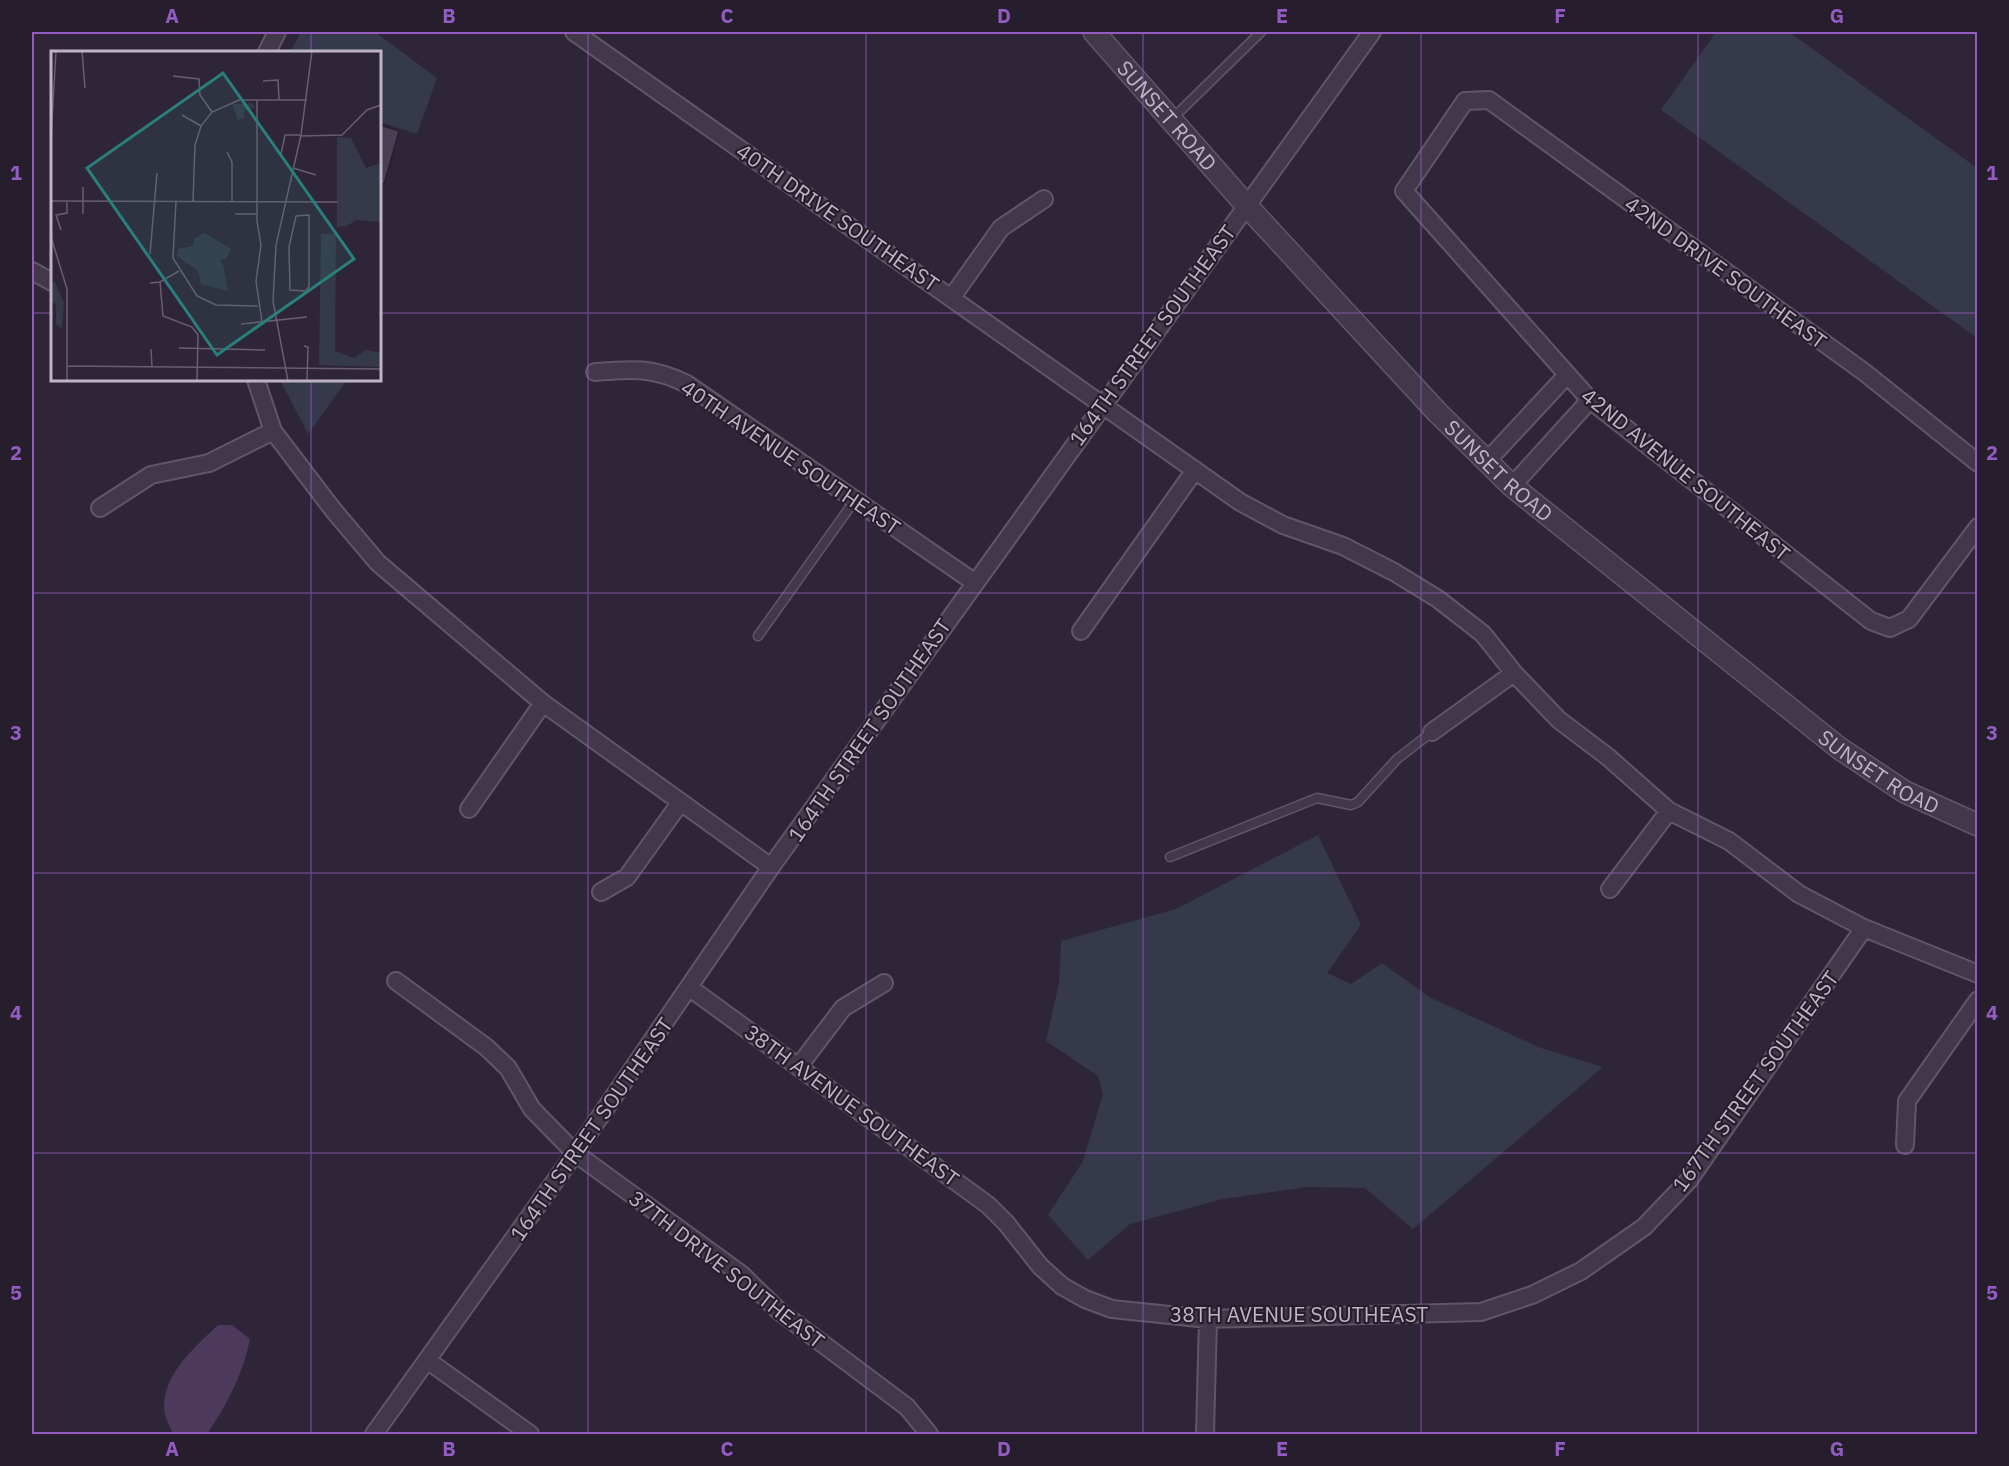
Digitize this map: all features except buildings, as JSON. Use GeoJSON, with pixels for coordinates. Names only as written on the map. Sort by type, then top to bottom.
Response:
{"type":"FeatureCollection","features":[{"type":"Feature","properties":{"kind":"street"},"geometry":{"type":"LineString","coordinates":[[268,51],[277,32]]}},
{"type":"Feature","properties":{"kind":"street","name":"40TH DRIVE SOUTHEAST"},"geometry":{"type":"LineString","coordinates":[[574,32],[1240,502],[1283,525],[1343,546],[1394,572],[1438,599],[1483,634],[1514,673],[1559,720],[1608,757],[1670,811],[1729,841],[1798,894],[1864,928],[1977,974]]}},
{"type":"Feature","properties":{"kind":"street","name":"SUNSET ROAD"},"geometry":{"type":"LineString","coordinates":[[1094,32],[1246,206],[1437,412],[1512,486],[1839,748],[1905,792],[1977,825]]}},
{"type":"Feature","properties":{"kind":"street","name":"164TH STREET SOUTHEAST"},"geometry":{"type":"LineString","coordinates":[[374,1434],[575,1153],[771,867],[1102,403],[1372,32]]}},
{"type":"Feature","properties":{"kind":"street","name":"42ND DRIVE SOUTHEAST"},"geometry":{"type":"LineString","coordinates":[[1465,101],[1489,100],[1864,372],[1977,463]]}},
{"type":"Feature","properties":{"kind":"street","name":"42ND AVENUE SOUTHEAST"},"geometry":{"type":"LineString","coordinates":[[1465,101],[1404,191],[1590,400],[1871,621],[1890,628],[1909,619],[1977,526]]}},
{"type":"Feature","properties":{"kind":"street"},"geometry":{"type":"LineString","coordinates":[[952,297],[1001,228],[1044,199]]}},
{"type":"Feature","properties":{"kind":"street"},"geometry":{"type":"LineString","coordinates":[[32,271],[51,281]]}},
{"type":"Feature","properties":{"kind":"street","name":"40TH AVENUE SOUTHEAST"},"geometry":{"type":"LineString","coordinates":[[595,372],[638,369],[664,372],[687,384],[974,582]]}},
{"type":"Feature","properties":{"kind":"street"},"geometry":{"type":"LineString","coordinates":[[1487,461],[1567,375]]}},
{"type":"Feature","properties":{"kind":"street"},"geometry":{"type":"LineString","coordinates":[[256,381],[273,431],[334,511],[378,563],[543,703],[771,867]]}},
{"type":"Feature","properties":{"kind":"street"},"geometry":{"type":"LineString","coordinates":[[1512,486],[1590,400]]}},
{"type":"Feature","properties":{"kind":"street"},"geometry":{"type":"LineString","coordinates":[[100,508],[151,475],[209,463],[273,431]]}},
{"type":"Feature","properties":{"kind":"street"},"geometry":{"type":"LineString","coordinates":[[1081,631],[1196,470]]}},
{"type":"Feature","properties":{"kind":"street"},"geometry":{"type":"LineString","coordinates":[[1432,732],[1514,673]]}},
{"type":"Feature","properties":{"kind":"street"},"geometry":{"type":"LineString","coordinates":[[469,809],[543,703]]}},
{"type":"Feature","properties":{"kind":"street"},"geometry":{"type":"LineString","coordinates":[[601,892],[627,877],[680,802]]}},
{"type":"Feature","properties":{"kind":"street"},"geometry":{"type":"LineString","coordinates":[[1610,889],[1670,811]]}},
{"type":"Feature","properties":{"kind":"street","name":"167TH STREET SOUTHEAST"},"geometry":{"type":"LineString","coordinates":[[1581,1271],[1644,1227],[1689,1180],[1864,928]]}},
{"type":"Feature","properties":{"kind":"street","name":"37TH DRIVE SOUTHEAST"},"geometry":{"type":"LineString","coordinates":[[396,981],[486,1047],[508,1068],[532,1109],[575,1153],[741,1274],[779,1311],[907,1407],[929,1434]]}},
{"type":"Feature","properties":{"kind":"street"},"geometry":{"type":"LineString","coordinates":[[799,1066],[843,1008],[884,983]]}},
{"type":"Feature","properties":{"kind":"street","name":"38TH AVENUE SOUTHEAST"},"geometry":{"type":"LineString","coordinates":[[690,988],[988,1205],[1006,1223],[1040,1266],[1062,1286],[1084,1299],[1112,1309],[1208,1319],[1480,1312],[1532,1295],[1581,1271]]}},
{"type":"Feature","properties":{"kind":"street"},"geometry":{"type":"LineString","coordinates":[[1905,1145],[1907,1101],[1977,1000]]}},
{"type":"Feature","properties":{"kind":"street"},"geometry":{"type":"LineString","coordinates":[[1205,1434],[1208,1319]]}},
{"type":"Feature","properties":{"kind":"street"},"geometry":{"type":"LineString","coordinates":[[427,1360],[530,1434]]}},
{"type":"Feature","properties":{"kind":"lane"},"geometry":{"type":"LineString","coordinates":[[1171,119],[1261,32]]}},
{"type":"Feature","properties":{"kind":"lane"},"geometry":{"type":"LineString","coordinates":[[758,636],[855,500]]}},
{"type":"Feature","properties":{"kind":"lane"},"geometry":{"type":"LineString","coordinates":[[1170,857],[1317,798],[1351,805],[1358,802],[1397,759],[1432,732]]}},
{"type":"Feature","properties":{"kind":"shaded area"},"geometry":{"type":"Polygon","coordinates":[[[301,32],[375,32],[437,78],[417,134],[381,122],[381,51],[291,51],[301,32]]]}},
{"type":"Feature","properties":{"kind":"shaded area"},"geometry":{"type":"Polygon","coordinates":[[[1716,32],[1789,32],[1977,168],[1977,338],[1661,110],[1716,32]]]}},
{"type":"Feature","properties":{"kind":"shaded area"},"geometry":{"type":"Polygon","coordinates":[[[281,381],[346,381],[308,434],[281,381]]]}},
{"type":"Feature","properties":{"kind":"shaded area"},"geometry":{"type":"Polygon","coordinates":[[[1318,835],[1361,925],[1327,973],[1351,984],[1382,963],[1429,997],[1541,1048],[1603,1067],[1413,1229],[1365,1188],[1307,1187],[1223,1199],[1130,1224],[1088,1260],[1048,1215],[1083,1161],[1103,1094],[1098,1076],[1046,1041],[1059,983],[1061,941],[1176,909],[1318,835]]]}},
{"type":"Feature","properties":{"kind":"shaded area"},"geometry":{"type":"Polygon","coordinates":[[[218,1325],[232,1325],[250,1339],[239,1377],[207,1434],[173,1434],[164,1407],[169,1383],[182,1362],[218,1325]]]}}]}
